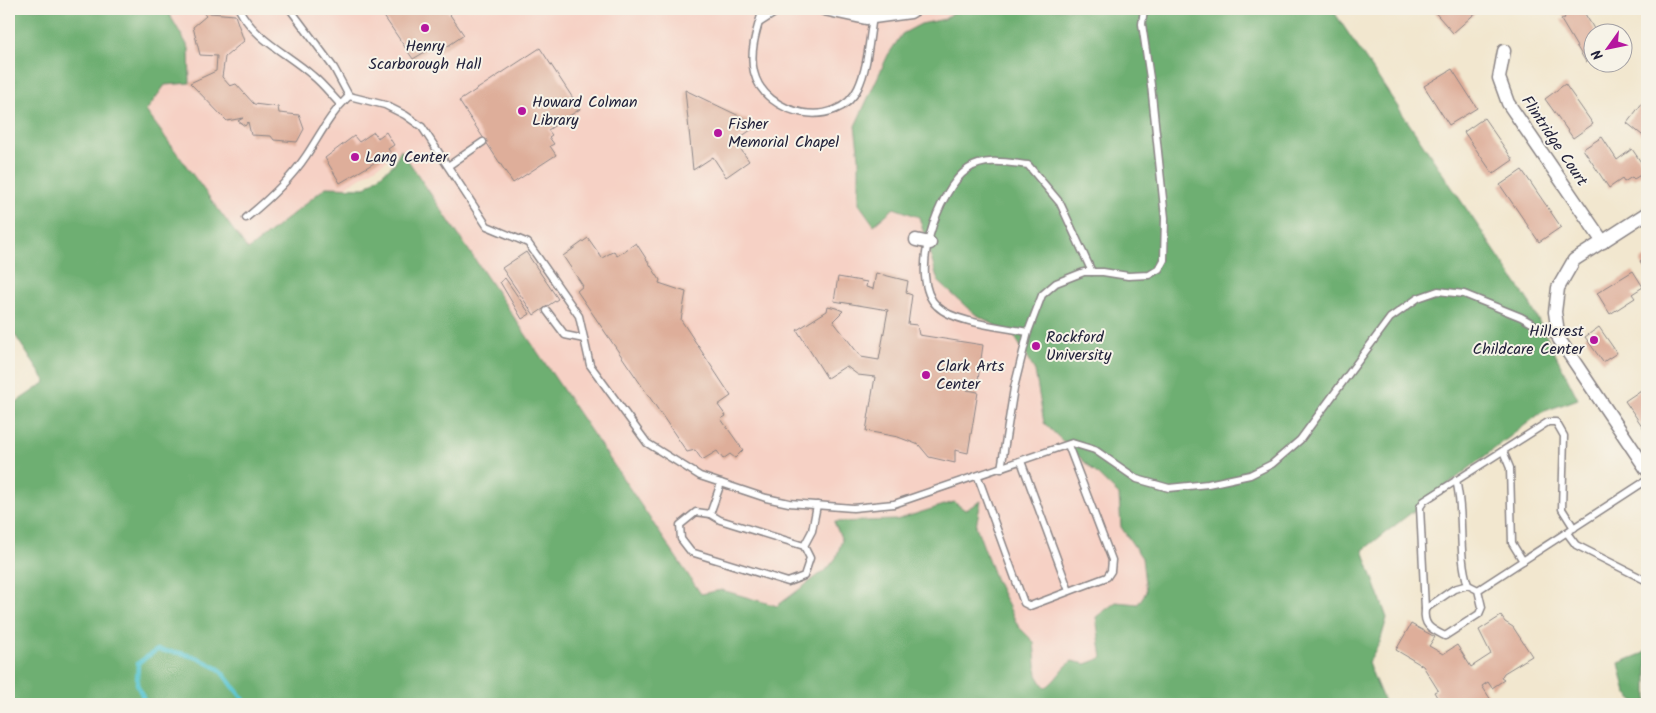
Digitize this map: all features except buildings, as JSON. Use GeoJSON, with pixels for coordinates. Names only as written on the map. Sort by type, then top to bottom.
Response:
{"type":"FeatureCollection","features":[{"type":"Feature","properties":{"kind":"street"},"geometry":{"type":"LineString","coordinates":[[824,9],[866,18],[910,12],[915,9]]}},
{"type":"Feature","properties":{"kind":"street","name":"Flintridge Court"},"geometry":{"type":"LineString","coordinates":[[1504,51],[1499,78],[1508,103],[1603,242]]}},
{"type":"Feature","properties":{"kind":"street"},"geometry":{"type":"LineString","coordinates":[[1647,213],[1574,260],[1558,288],[1555,312],[1559,339],[1647,470]]}},
{"type":"Feature","properties":{"kind":"street"},"geometry":{"type":"LineString","coordinates":[[916,240],[930,243]]}},
{"type":"Feature","properties":{"kind":"lane"},"geometry":{"type":"LineString","coordinates":[[239,9],[247,25],[314,76],[340,104]]}},
{"type":"Feature","properties":{"kind":"lane"},"geometry":{"type":"LineString","coordinates":[[290,9],[334,68],[348,96],[385,105],[406,115],[422,127],[487,226],[528,243],[580,316],[590,366],[647,442],[700,476],[766,498],[853,508],[894,504],[978,477],[1072,443],[1095,450],[1137,479],[1169,488],[1208,484],[1250,475],[1272,464],[1300,440],[1390,318],[1418,298],[1438,291],[1464,294],[1521,317],[1559,339]]}},
{"type":"Feature","properties":{"kind":"lane"},"geometry":{"type":"LineString","coordinates":[[763,9],[753,55],[754,73],[759,85],[771,100],[793,112],[818,114],[841,109],[858,89],[866,60],[872,17]]}},
{"type":"Feature","properties":{"kind":"lane"},"geometry":{"type":"LineString","coordinates":[[759,22],[781,9]]}},
{"type":"Feature","properties":{"kind":"lane"},"geometry":{"type":"LineString","coordinates":[[1001,469],[1014,388],[1028,332],[1042,295],[1056,283],[1084,272],[1128,276],[1149,275],[1159,270],[1164,260],[1165,218],[1151,85],[1142,24],[1144,9]]}},
{"type":"Feature","properties":{"kind":"lane"},"geometry":{"type":"LineString","coordinates":[[246,218],[270,198],[297,168],[340,104],[348,96]]}},
{"type":"Feature","properties":{"kind":"lane"},"geometry":{"type":"LineString","coordinates":[[448,166],[483,142]]}},
{"type":"Feature","properties":{"kind":"lane"},"geometry":{"type":"LineString","coordinates":[[1028,332],[949,316],[936,306],[926,292],[924,279],[933,222],[951,184],[969,168],[991,162],[1028,165],[1060,203],[1092,272]]}},
{"type":"Feature","properties":{"kind":"lane"},"geometry":{"type":"LineString","coordinates":[[547,311],[565,335],[584,339]]}},
{"type":"Feature","properties":{"kind":"lane"},"geometry":{"type":"LineString","coordinates":[[1478,590],[1482,607],[1479,614],[1445,636],[1429,628],[1424,620],[1420,507],[1424,501],[1548,422],[1556,422],[1564,436],[1562,509],[1574,528]]}},
{"type":"Feature","properties":{"kind":"lane"},"geometry":{"type":"LineString","coordinates":[[978,477],[1024,603],[1030,606],[1107,577],[1111,571],[1112,560],[1068,444]]}},
{"type":"Feature","properties":{"kind":"lane"},"geometry":{"type":"LineString","coordinates":[[1503,451],[1510,468],[1512,543],[1523,561]]}},
{"type":"Feature","properties":{"kind":"lane"},"geometry":{"type":"LineString","coordinates":[[1021,461],[1070,591]]}},
{"type":"Feature","properties":{"kind":"lane"},"geometry":{"type":"LineString","coordinates":[[1456,480],[1460,502],[1464,572],[1468,585]]}},
{"type":"Feature","properties":{"kind":"lane"},"geometry":{"type":"LineString","coordinates":[[1478,590],[1647,480]]}},
{"type":"Feature","properties":{"kind":"lane"},"geometry":{"type":"LineString","coordinates":[[710,514],[721,483]]}},
{"type":"Feature","properties":{"kind":"lane"},"geometry":{"type":"LineString","coordinates":[[804,546],[812,531],[818,505]]}},
{"type":"Feature","properties":{"kind":"lane"},"geometry":{"type":"LineString","coordinates":[[696,512],[710,514],[720,520],[804,546],[810,558],[804,576],[788,582],[691,552],[681,539],[680,525],[696,512]]}},
{"type":"Feature","properties":{"kind":"lane"},"geometry":{"type":"LineString","coordinates":[[1567,533],[1576,545],[1647,581]]}},
{"type":"Feature","properties":{"kind":"lane"},"geometry":{"type":"LineString","coordinates":[[1425,609],[1454,589],[1468,585],[1478,590]]}},
{"type":"Feature","properties":{"kind":"shaded area","name":"Rockford University"},"geometry":{"type":"Polygon","coordinates":[[[9,9],[1320,9],[1562,372],[1071,704],[761,704],[401,151],[46,382],[9,9]]]}},
{"type":"Feature","properties":{"kind":"green space"},"geometry":{"type":"Polygon","coordinates":[[[9,9],[163,9],[168,12],[189,48],[190,83],[165,85],[146,111],[248,250],[326,187],[365,188],[394,164],[401,150],[701,594],[722,590],[777,606],[828,568],[836,558],[842,540],[834,522],[896,520],[954,502],[965,510],[981,501],[976,526],[995,578],[1018,626],[1034,642],[1037,675],[1045,688],[1072,661],[1086,664],[1102,658],[1096,617],[1116,602],[1138,604],[1146,592],[1142,558],[1121,527],[1119,495],[1044,423],[1035,371],[1015,337],[972,312],[938,281],[919,217],[894,208],[874,225],[859,204],[859,157],[855,126],[888,55],[902,34],[921,24],[945,19],[958,9],[1332,9],[1529,302],[1578,399],[1542,412],[1363,550],[1387,618],[1380,642],[1368,663],[1385,704],[9,704],[9,407],[46,382],[9,326],[9,9]]]}},
{"type":"Feature","properties":{"kind":"green space"},"geometry":{"type":"Polygon","coordinates":[[[1647,649],[1647,704],[1638,704],[1626,693],[1619,663],[1644,653],[1647,649]]]}},
{"type":"Feature","properties":{"kind":"waterway"},"geometry":{"type":"LineString","coordinates":[[146,704],[137,684],[138,663],[157,650],[198,658],[219,669],[244,700],[243,704]]}},
{"type":"Feature","properties":{"kind":"place","name":"Henry Scarborough Hall"},"geometry":{"type":"Point","coordinates":[425,28]}},
{"type":"Feature","properties":{"kind":"place","name":"Howard Colman Library"},"geometry":{"type":"Point","coordinates":[522,111]}},
{"type":"Feature","properties":{"kind":"place","name":"Fisher Memorial Chapel"},"geometry":{"type":"Point","coordinates":[718,133]}},
{"type":"Feature","properties":{"kind":"place","name":"Lang Center"},"geometry":{"type":"Point","coordinates":[355,157]}},
{"type":"Feature","properties":{"kind":"place","name":"Hillcrest Childcare Center"},"geometry":{"type":"Point","coordinates":[1594,340]}},
{"type":"Feature","properties":{"kind":"place","name":"Rockford University"},"geometry":{"type":"Point","coordinates":[1036,346]}},
{"type":"Feature","properties":{"kind":"place","name":"Clark Arts Center"},"geometry":{"type":"Point","coordinates":[926,375]}}]}
